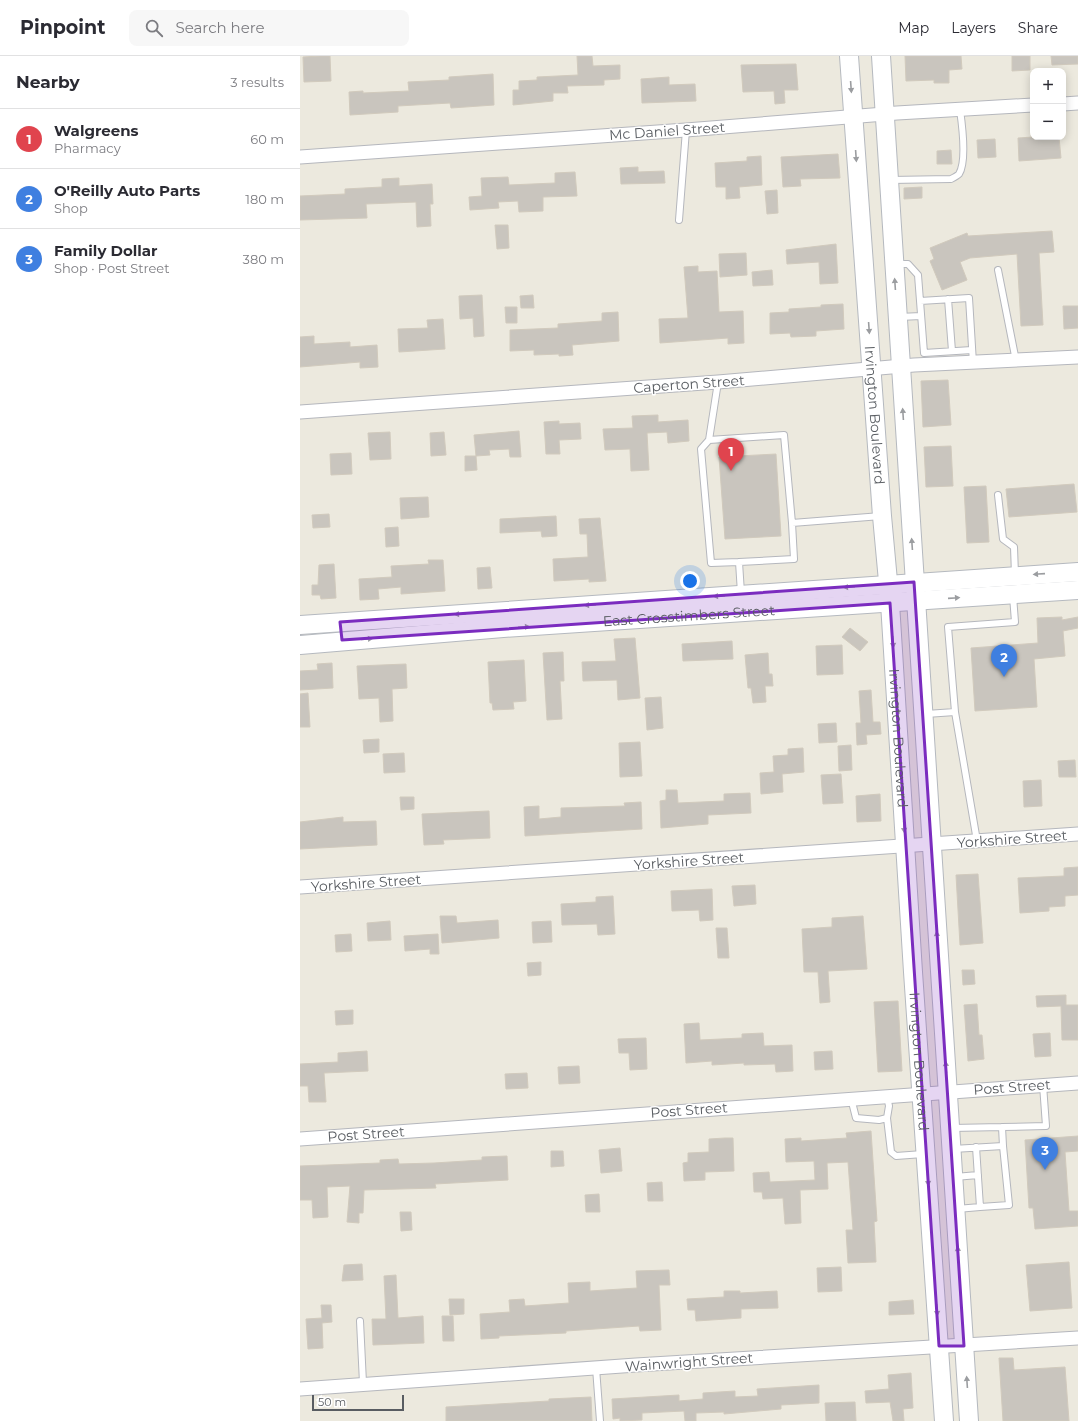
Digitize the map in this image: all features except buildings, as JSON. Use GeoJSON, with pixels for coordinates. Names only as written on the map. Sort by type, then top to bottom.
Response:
{"type":"FeatureCollection","features":[{"type":"Feature","properties":{"kind":"main road","name":"Irvington Boulevard"},"geometry":{"type":"LineString","coordinates":[[849,56],[882,516],[890,603],[913,972],[944,1421]]}},
{"type":"Feature","properties":{"kind":"main road","name":"Irvington Boulevard"},"geometry":{"type":"LineString","coordinates":[[881,56],[922,714],[969,1421]]}},
{"type":"Feature","properties":{"kind":"main road","name":"East Crosstimbers Street"},"geometry":{"type":"LineString","coordinates":[[300,645],[503,620],[742,594],[1078,572]]}},
{"type":"Feature","properties":{"kind":"main road","name":"East Crosstimbers Street"},"geometry":{"type":"LineString","coordinates":[[300,625],[340,622],[503,620],[744,612],[1078,590]]}},
{"type":"Feature","properties":{"kind":"main road"},"geometry":{"type":"LineString","coordinates":[[742,594],[744,612]]}},
{"type":"Feature","properties":{"kind":"main road"},"geometry":{"type":"LineString","coordinates":[[340,622],[342,640]]}},
{"type":"Feature","properties":{"kind":"main road"},"geometry":{"type":"LineString","coordinates":[[897,716],[922,714]]}},
{"type":"Feature","properties":{"kind":"main road"},"geometry":{"type":"LineString","coordinates":[[913,972],[939,970]]}},
{"type":"Feature","properties":{"kind":"street"},"geometry":{"type":"LineString","coordinates":[[1066,104],[1078,103]]}},
{"type":"Feature","properties":{"kind":"street","name":"Mc Daniel Street"},"geometry":{"type":"LineString","coordinates":[[300,157],[1030,105]]}},
{"type":"Feature","properties":{"kind":"street","name":"Caperton Street"},"geometry":{"type":"LineString","coordinates":[[300,412],[718,382],[872,369],[973,356],[1016,361],[1078,356]]}},
{"type":"Feature","properties":{"kind":"street","name":"Yorkshire Street"},"geometry":{"type":"LineString","coordinates":[[300,887],[1078,834]]}},
{"type":"Feature","properties":{"kind":"street","name":"Post Street"},"geometry":{"type":"LineString","coordinates":[[300,1139],[887,1095],[1078,1083]]}},
{"type":"Feature","properties":{"kind":"street","name":"Wainwright Street"},"geometry":{"type":"LineString","coordinates":[[300,1389],[362,1383],[1078,1338]]}},
{"type":"Feature","properties":{"kind":"lane"},"geometry":{"type":"LineString","coordinates":[[889,180],[951,179],[959,174],[962,154],[960,110]]}},
{"type":"Feature","properties":{"kind":"lane"},"geometry":{"type":"LineString","coordinates":[[680,220],[686,130]]}},
{"type":"Feature","properties":{"kind":"lane"},"geometry":{"type":"LineString","coordinates":[[894,264],[908,264],[918,275],[921,316],[924,353],[952,352],[973,356],[969,298],[920,301]]}},
{"type":"Feature","properties":{"kind":"lane"},"geometry":{"type":"LineString","coordinates":[[998,270],[1016,361]]}},
{"type":"Feature","properties":{"kind":"lane"},"geometry":{"type":"LineString","coordinates":[[948,299],[952,352]]}},
{"type":"Feature","properties":{"kind":"lane"},"geometry":{"type":"LineString","coordinates":[[897,317],[921,316]]}},
{"type":"Feature","properties":{"kind":"lane"},"geometry":{"type":"LineString","coordinates":[[709,440],[784,435],[794,559],[711,564],[701,448],[709,440],[718,382]]}},
{"type":"Feature","properties":{"kind":"lane"},"geometry":{"type":"LineString","coordinates":[[998,495],[1003,539],[1014,547],[1015,576]]}},
{"type":"Feature","properties":{"kind":"lane"},"geometry":{"type":"LineString","coordinates":[[792,523],[882,516]]}},
{"type":"Feature","properties":{"kind":"lane"},"geometry":{"type":"LineString","coordinates":[[739,562],[742,594]]}},
{"type":"Feature","properties":{"kind":"lane"},"geometry":{"type":"LineString","coordinates":[[977,841],[955,712],[948,627],[1015,622],[1013,594]]}},
{"type":"Feature","properties":{"kind":"lane"},"geometry":{"type":"LineString","coordinates":[[922,714],[955,712]]}},
{"type":"Feature","properties":{"kind":"lane"},"geometry":{"type":"LineString","coordinates":[[950,1128],[1046,1126],[1042,1085]]}},
{"type":"Feature","properties":{"kind":"lane"},"geometry":{"type":"LineString","coordinates":[[887,1095],[889,1106],[887,1118],[891,1152],[896,1156],[926,1154]]}},
{"type":"Feature","properties":{"kind":"lane"},"geometry":{"type":"LineString","coordinates":[[852,1098],[856,1118],[867,1120],[887,1118]]}},
{"type":"Feature","properties":{"kind":"lane"},"geometry":{"type":"LineString","coordinates":[[956,1209],[1009,1205],[1002,1127]]}},
{"type":"Feature","properties":{"kind":"lane"},"geometry":{"type":"LineString","coordinates":[[951,1149],[1003,1146]]}},
{"type":"Feature","properties":{"kind":"lane"},"geometry":{"type":"LineString","coordinates":[[976,1147],[980,1207]]}},
{"type":"Feature","properties":{"kind":"lane"},"geometry":{"type":"LineString","coordinates":[[953,1177],[978,1175]]}},
{"type":"Feature","properties":{"kind":"lane"},"geometry":{"type":"LineString","coordinates":[[360,1321],[362,1383]]}},
{"type":"Feature","properties":{"kind":"lane"},"geometry":{"type":"LineString","coordinates":[[596,1368],[600,1421]]}},
{"type":"Feature","properties":{"kind":"highlighted area"},"geometry":{"type":"Polygon","coordinates":[[[914,582],[964,1346],[939,1346],[890,603],[342,640],[340,622],[914,582]]]}},
{"type":"Feature","properties":{"kind":"place","name":"Walgreens"},"geometry":{"type":"Point","coordinates":[731,471]}},
{"type":"Feature","properties":{"kind":"place","name":"O'Reilly Auto Parts"},"geometry":{"type":"Point","coordinates":[1004,677]}},
{"type":"Feature","properties":{"kind":"place","name":"Family Dollar"},"geometry":{"type":"Point","coordinates":[1045,1170]}}]}
